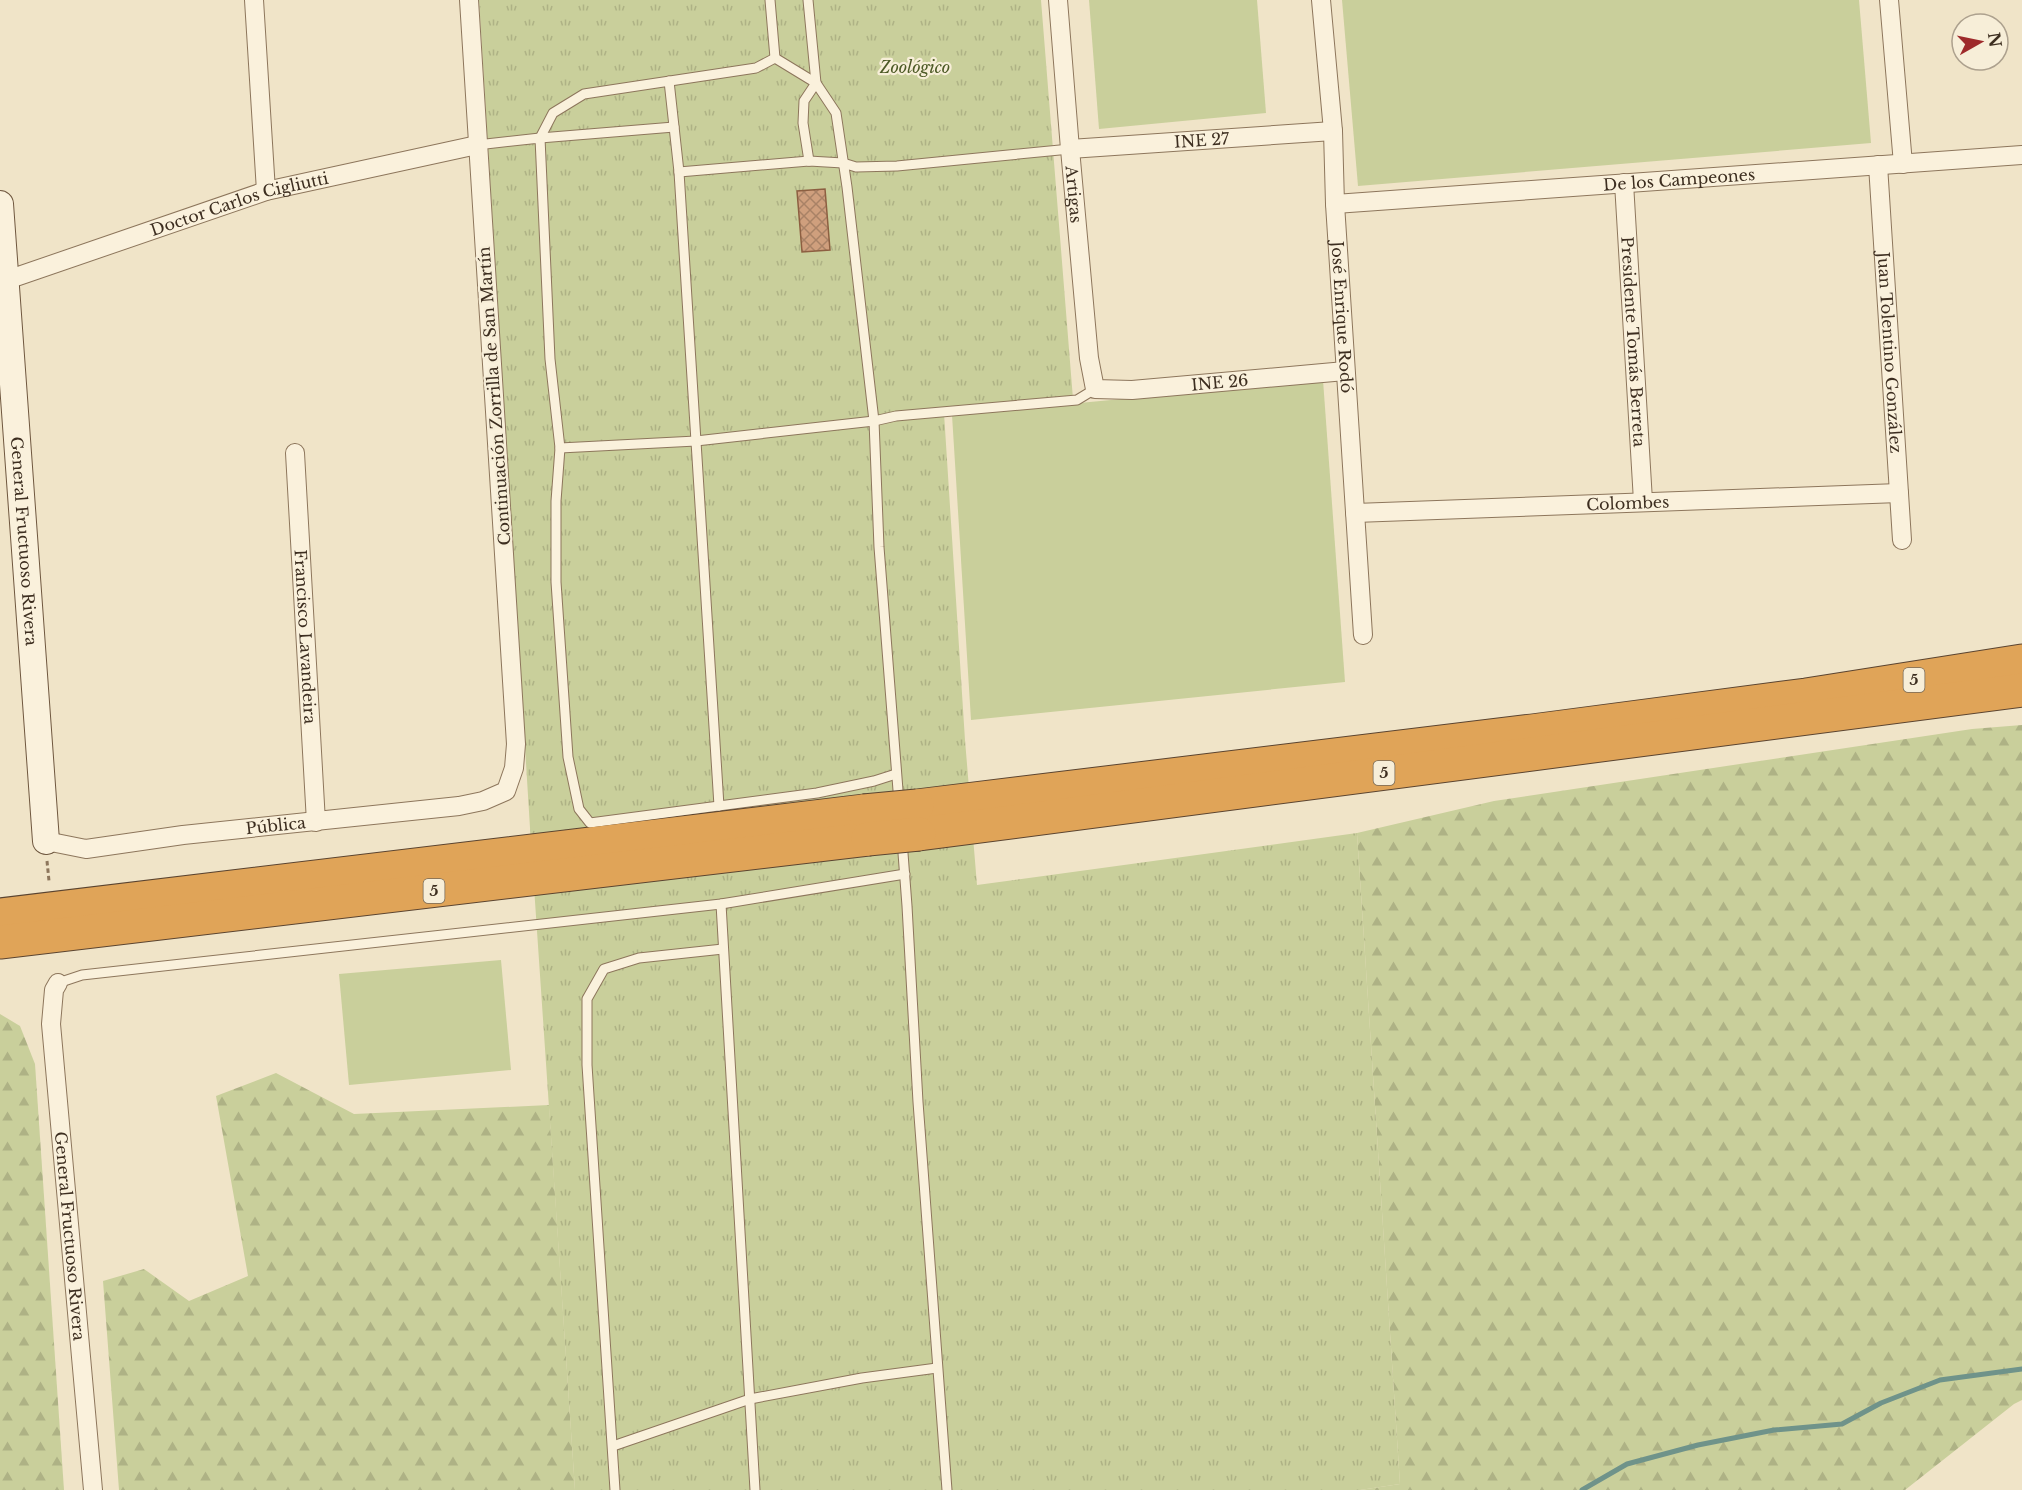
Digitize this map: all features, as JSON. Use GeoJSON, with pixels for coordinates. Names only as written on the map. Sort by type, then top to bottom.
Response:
{"type":"FeatureCollection","features":[{"type":"Feature","properties":{"kind":"highway","name":"5"},"geometry":{"type":"LineString","coordinates":[[909,822],[1555,728],[1898,682],[2022,661]]}},
{"type":"Feature","properties":{"kind":"highway","name":"5"},"geometry":{"type":"LineString","coordinates":[[0,915],[909,822],[2022,690]]}},
{"type":"Feature","properties":{"kind":"highway","name":"5"},"geometry":{"type":"LineString","coordinates":[[0,942],[866,825]]}},
{"type":"Feature","properties":{"kind":"street"},"geometry":{"type":"LineString","coordinates":[[254,0],[266,191]]}},
{"type":"Feature","properties":{"kind":"street","name":"Continuación Zorrilla de San Martín"},"geometry":{"type":"LineString","coordinates":[[469,0],[516,744],[514,768],[506,791]]}},
{"type":"Feature","properties":{"kind":"street","name":"Artigas"},"geometry":{"type":"LineString","coordinates":[[1058,0],[1089,358],[1095,389]]}},
{"type":"Feature","properties":{"kind":"street","name":"José Enrique Rodó"},"geometry":{"type":"LineString","coordinates":[[1321,0],[1333,131],[1345,371],[1364,634]]}},
{"type":"Feature","properties":{"kind":"street"},"geometry":{"type":"LineString","coordinates":[[1889,0],[1903,164]]}},
{"type":"Feature","properties":{"kind":"street","name":"INE 27"},"geometry":{"type":"LineString","coordinates":[[1070,149],[1333,131]]}},
{"type":"Feature","properties":{"kind":"street","name":"Doctor Carlos Cigliutti"},"geometry":{"type":"LineString","coordinates":[[3,294],[266,191],[477,145]]}},
{"type":"Feature","properties":{"kind":"street","name":"De los Campeones"},"geometry":{"type":"LineString","coordinates":[[1335,204],[2022,155]]}},
{"type":"Feature","properties":{"kind":"street","name":"Juan Tolentino González"},"geometry":{"type":"LineString","coordinates":[[1878,165],[1902,540]]}},
{"type":"Feature","properties":{"kind":"street","name":"Presidente Tomás Berreta"},"geometry":{"type":"LineString","coordinates":[[1624,183],[1642,501]]}},
{"type":"Feature","properties":{"kind":"street","name":"General Fructuoso Rivera"},"geometry":{"type":"LineString","coordinates":[[0,204],[3,294],[46,841]]}},
{"type":"Feature","properties":{"kind":"street","name":"INE 26"},"geometry":{"type":"LineString","coordinates":[[1095,389],[1132,390],[1345,371]]}},
{"type":"Feature","properties":{"kind":"street","name":"Francisco Lavandeira"},"geometry":{"type":"LineString","coordinates":[[295,453],[316,822]]}},
{"type":"Feature","properties":{"kind":"street","name":"Colombes"},"geometry":{"type":"LineString","coordinates":[[1355,513],[1899,493]]}},
{"type":"Feature","properties":{"kind":"street","name":"Pública"},"geometry":{"type":"LineString","coordinates":[[46,841],[86,849],[183,835],[459,806],[483,801],[506,791]]}},
{"type":"Feature","properties":{"kind":"street","name":"General Fructuoso Rivera"},"geometry":{"type":"LineString","coordinates":[[58,983],[54,990],[51,1024],[93,1490]]}},
{"type":"Feature","properties":{"kind":"lane"},"geometry":{"type":"LineString","coordinates":[[770,0],[775,58]]}},
{"type":"Feature","properties":{"kind":"lane"},"geometry":{"type":"LineString","coordinates":[[808,0],[816,83],[804,101],[803,123],[808,161]]}},
{"type":"Feature","properties":{"kind":"lane"},"geometry":{"type":"LineString","coordinates":[[775,58],[756,68],[584,94],[553,113],[540,138],[550,359],[560,448],[556,501],[556,582],[568,757],[579,809],[590,823],[817,794],[896,774]]}},
{"type":"Feature","properties":{"kind":"lane"},"geometry":{"type":"LineString","coordinates":[[775,58],[816,83],[836,113],[874,421],[879,547],[896,774],[909,822],[905,874],[918,1102],[947,1490]]}},
{"type":"Feature","properties":{"kind":"lane"},"geometry":{"type":"LineString","coordinates":[[669,81],[679,172],[719,806]]}},
{"type":"Feature","properties":{"kind":"lane"},"geometry":{"type":"LineString","coordinates":[[477,145],[674,127]]}},
{"type":"Feature","properties":{"kind":"lane"},"geometry":{"type":"LineString","coordinates":[[679,172],[808,161],[856,166],[897,166],[1070,149]]}},
{"type":"Feature","properties":{"kind":"lane"},"geometry":{"type":"LineString","coordinates":[[560,448],[696,441],[874,421],[896,416],[1077,400],[1095,389]]}},
{"type":"Feature","properties":{"kind":"lane"},"geometry":{"type":"LineString","coordinates":[[58,983],[82,975],[721,904],[905,874]]}},
{"type":"Feature","properties":{"kind":"lane"},"geometry":{"type":"LineString","coordinates":[[721,904],[755,1490]]}},
{"type":"Feature","properties":{"kind":"lane"},"geometry":{"type":"LineString","coordinates":[[615,1490],[587,1065],[587,999],[604,969],[639,958],[723,949]]}},
{"type":"Feature","properties":{"kind":"lane"},"geometry":{"type":"LineString","coordinates":[[613,1446],[750,1400],[862,1378],[937,1368]]}},
{"type":"Feature","properties":{"kind":"green space","name":"Zoológico"},"geometry":{"type":"Polygon","coordinates":[[[479,0],[1041,0],[1073,399],[944,413],[965,740],[977,885],[1357,833],[1400,1484],[1360,1490],[575,1490],[530,828],[479,0]]]}},
{"type":"Feature","properties":{"kind":"green space"},"geometry":{"type":"Polygon","coordinates":[[[1089,0],[1257,0],[1266,113],[1099,129],[1089,0]]]}},
{"type":"Feature","properties":{"kind":"green space"},"geometry":{"type":"Polygon","coordinates":[[[1342,0],[1859,0],[1871,143],[1358,186],[1342,0]]]}},
{"type":"Feature","properties":{"kind":"green space"},"geometry":{"type":"Polygon","coordinates":[[[1323,380],[1345,682],[971,720],[952,415],[1323,380]]]}},
{"type":"Feature","properties":{"kind":"green space"},"geometry":{"type":"Polygon","coordinates":[[[2022,725],[2022,1400],[1905,1490],[1360,1490],[1400,1484],[1357,833],[1494,801],[1972,729],[2022,725]]]}},
{"type":"Feature","properties":{"kind":"green space"},"geometry":{"type":"Polygon","coordinates":[[[501,960],[511,1070],[349,1085],[339,974],[501,960]]]}},
{"type":"Feature","properties":{"kind":"green space"},"geometry":{"type":"Polygon","coordinates":[[[0,1014],[20,1026],[35,1064],[64,1490],[0,1490],[0,1014]]]}},
{"type":"Feature","properties":{"kind":"green space"},"geometry":{"type":"Polygon","coordinates":[[[276,1073],[354,1114],[549,1105],[575,1490],[119,1490],[103,1281],[144,1269],[189,1301],[248,1276],[216,1096],[276,1073]]]}},
{"type":"Feature","properties":{"kind":"building"},"geometry":{"type":"Polygon","coordinates":[[[825,189],[830,250],[802,252],[797,191],[825,189]]]}},
{"type":"Feature","properties":{"kind":"waterway"},"geometry":{"type":"LineString","coordinates":[[1582,1490],[1627,1464],[1698,1445],[1774,1430],[1842,1424],[1881,1403],[1940,1380],[2022,1369]]}}]}
